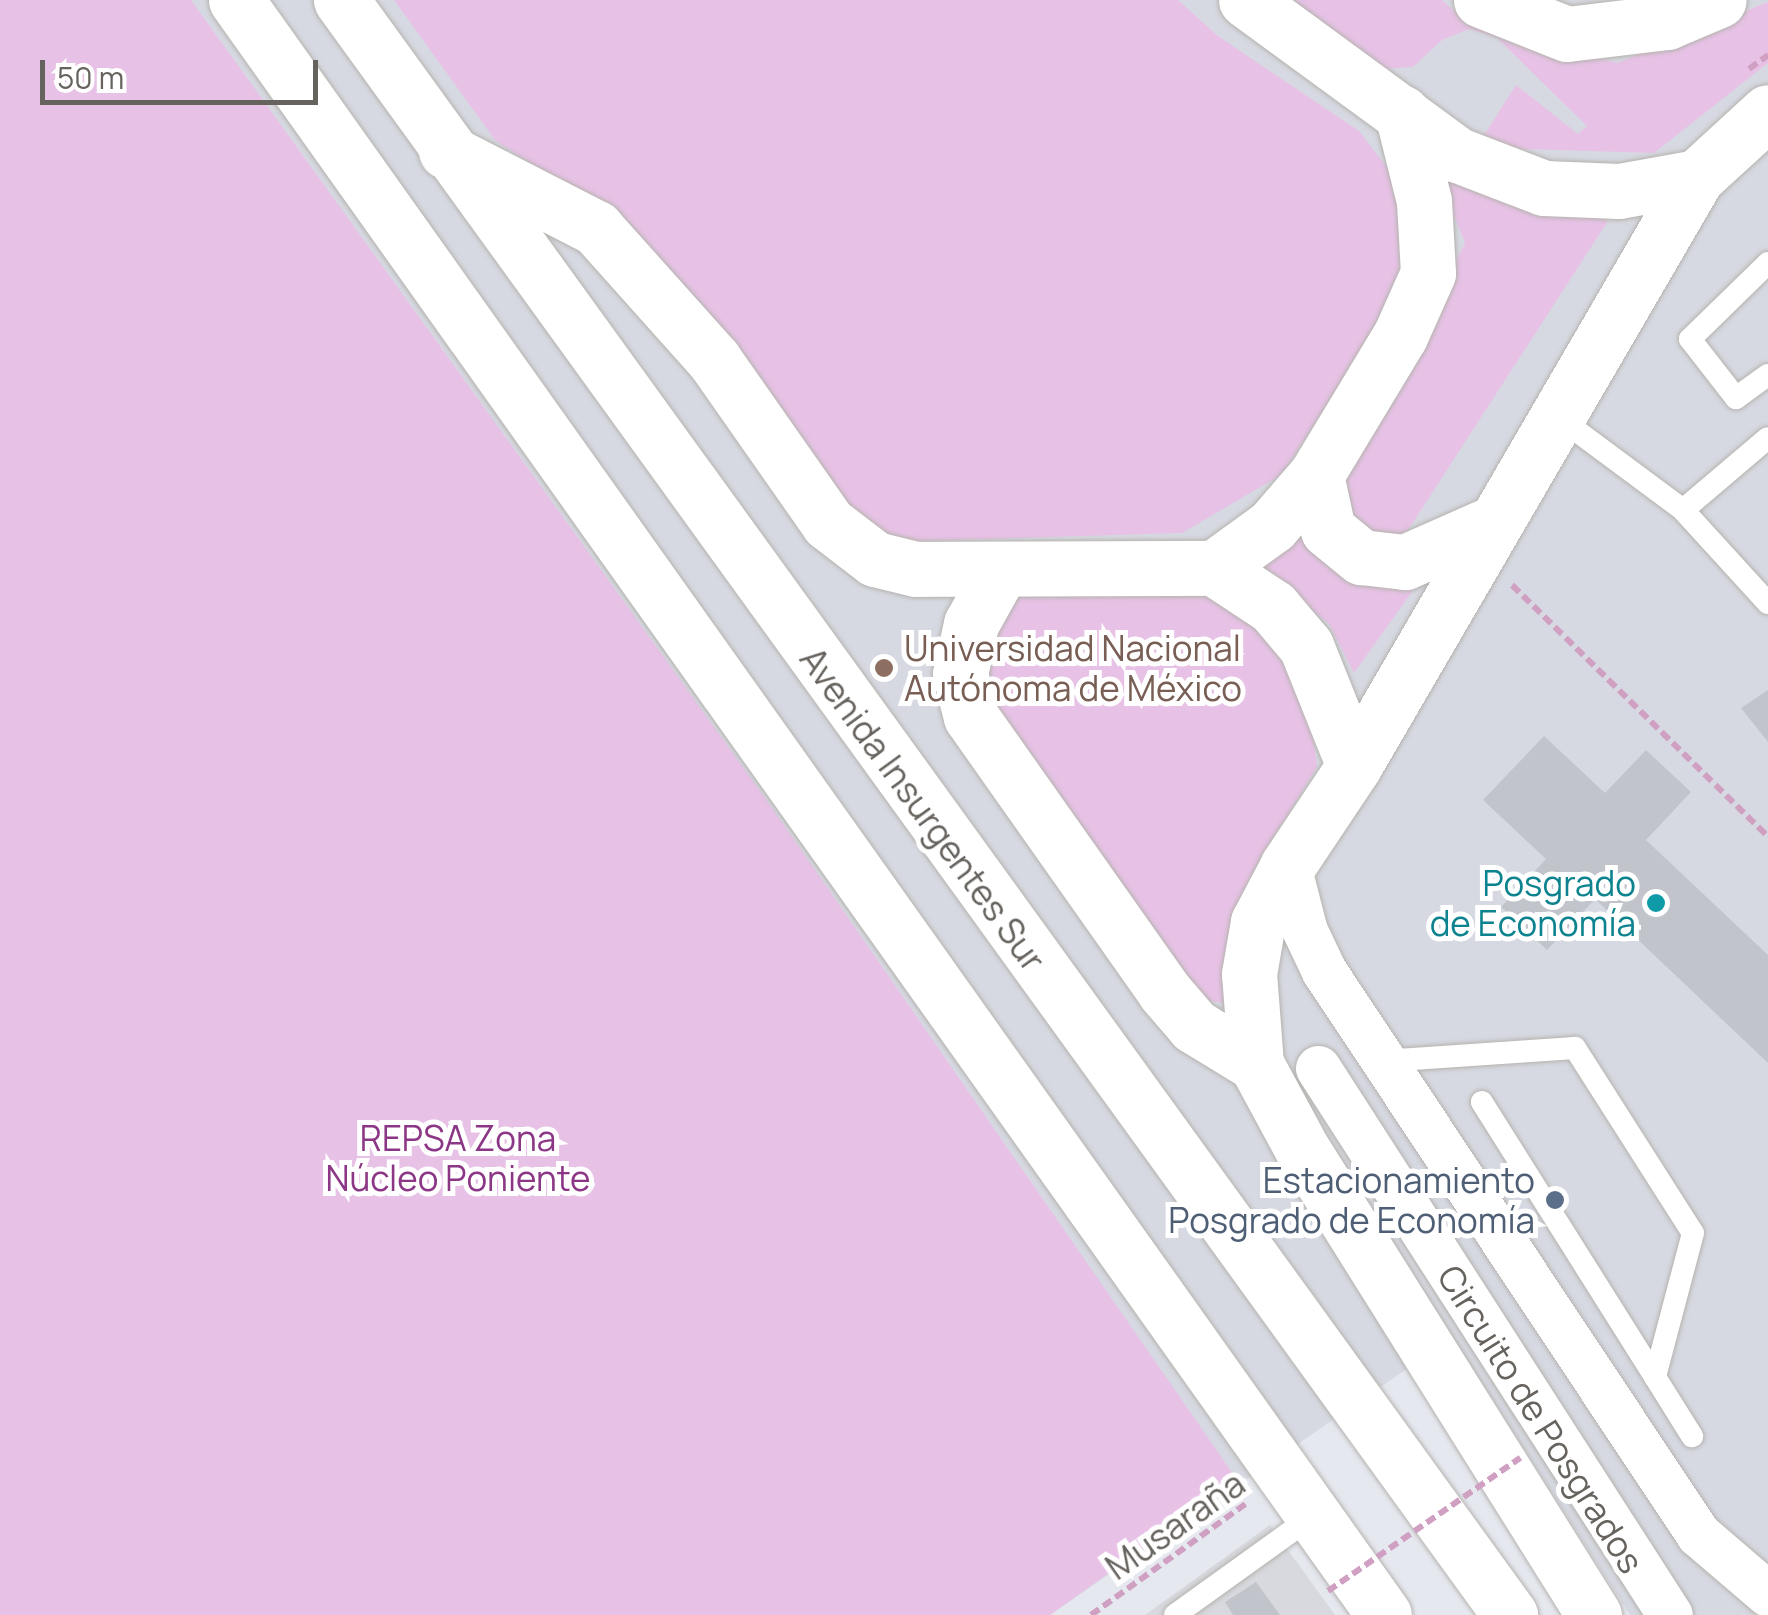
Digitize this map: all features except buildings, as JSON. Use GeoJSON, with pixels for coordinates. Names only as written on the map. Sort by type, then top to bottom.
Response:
{"type":"FeatureCollection","features":[{"type":"Feature","properties":{"kind":"street"},"geometry":{"type":"LineString","coordinates":[[236,0],[1384,1615]]}},
{"type":"Feature","properties":{"kind":"street","name":"Avenida Insurgentes Sur"},"geometry":{"type":"LineString","coordinates":[[341,0],[446,151],[1510,1615]]}},
{"type":"Feature","properties":{"kind":"street"},"geometry":{"type":"LineString","coordinates":[[1246,0],[1458,155],[1544,188],[1620,191],[1697,177]]}},
{"type":"Feature","properties":{"kind":"street"},"geometry":{"type":"LineString","coordinates":[[1481,0],[1567,34],[1667,22],[1719,0]]}},
{"type":"Feature","properties":{"kind":"street"},"geometry":{"type":"LineString","coordinates":[[1594,1615],[1302,1149],[1256,1064],[1249,974],[1258,922],[1288,864],[1354,766],[1482,537],[1697,177],[1768,112]]}},
{"type":"Feature","properties":{"kind":"street"},"geometry":{"type":"LineString","coordinates":[[1214,568],[1272,526],[1316,474],[1400,336],[1428,273],[1424,200],[1402,114]]}},
{"type":"Feature","properties":{"kind":"street"},"geometry":{"type":"LineString","coordinates":[[446,151],[596,228],[654,285],[828,523],[874,558],[916,569],[1214,568],[1273,607],[1306,646],[1354,766]]}},
{"type":"Feature","properties":{"kind":"street"},"geometry":{"type":"LineString","coordinates":[[1316,474],[1328,530],[1361,557],[1405,562],[1482,537]]}},
{"type":"Feature","properties":{"kind":"street"},"geometry":{"type":"LineString","coordinates":[[1000,570],[972,624],[960,674],[971,717],[1164,991],[1204,1034],[1256,1064],[1318,1068],[1383,1061]]}},
{"type":"Feature","properties":{"kind":"street","name":"Circuito de Posgrados"},"geometry":{"type":"LineString","coordinates":[[1288,864],[1305,932],[1383,1061],[1698,1534],[1768,1594]]}},
{"type":"Feature","properties":{"kind":"street","name":"Circuito de Posgrados"},"geometry":{"type":"LineString","coordinates":[[1318,1068],[1670,1615]]}},
{"type":"Feature","properties":{"kind":"lane"},"geometry":{"type":"LineString","coordinates":[[1768,264],[1690,339],[1736,398],[1768,374]]}},
{"type":"Feature","properties":{"kind":"lane"},"geometry":{"type":"LineString","coordinates":[[1555,414],[1683,510],[1768,603]]}},
{"type":"Feature","properties":{"kind":"lane"},"geometry":{"type":"LineString","coordinates":[[1683,510],[1768,438]]}},
{"type":"Feature","properties":{"kind":"lane"},"geometry":{"type":"LineString","coordinates":[[1383,1061],[1575,1048],[1693,1233],[1655,1377]]}},
{"type":"Feature","properties":{"kind":"lane"},"geometry":{"type":"LineString","coordinates":[[1482,1102],[1692,1436]]}},
{"type":"Feature","properties":{"kind":"lane"},"geometry":{"type":"LineString","coordinates":[[1176,1615],[1302,1498]]}},
{"type":"Feature","properties":{"kind":"path"},"geometry":{"type":"LineString","coordinates":[[1482,537],[1768,837]]}},
{"type":"Feature","properties":{"kind":"path"},"geometry":{"type":"LineString","coordinates":[[1328,1591],[1520,1458]]}},
{"type":"Feature","properties":{"kind":"path","name":"Musaraña"},"geometry":{"type":"LineString","coordinates":[[1091,1615],[1261,1494],[1302,1498]]}},
{"type":"Feature","properties":{"kind":"shaded area","name":"Universidad Nacional Autónoma de México"},"geometry":{"type":"Polygon","coordinates":[[[0,0],[1768,0],[1768,1615],[1630,1615],[1453,1337],[1050,1615],[0,1615],[0,0]]]}},
{"type":"Feature","properties":{"kind":"shaded area"},"geometry":{"type":"Polygon","coordinates":[[[1270,1525],[1335,1615],[1145,1615],[1270,1525]]]}},
{"type":"Feature","properties":{"kind":"green space","name":"REPSA Zona Núcleo Poniente"},"geometry":{"type":"Polygon","coordinates":[[[0,0],[191,0],[768,802],[1238,1481],[1050,1615],[0,1615],[0,0]]]}},
{"type":"Feature","properties":{"kind":"green space"},"geometry":{"type":"Polygon","coordinates":[[[394,0],[1178,0],[1218,36],[1359,131],[1399,183],[1404,262],[1368,342],[1281,475],[1182,533],[882,542],[812,482],[640,236],[495,140],[394,0]]]}},
{"type":"Feature","properties":{"kind":"green space"},"geometry":{"type":"Polygon","coordinates":[[[1268,0],[1442,0],[1465,21],[1617,63],[1768,2],[1768,63],[1654,153],[1488,148],[1479,143],[1516,85],[1578,134],[1587,126],[1496,37],[1469,29],[1442,40],[1413,67],[1369,70],[1268,0]]]}},
{"type":"Feature","properties":{"kind":"green space"},"geometry":{"type":"Polygon","coordinates":[[[1436,171],[1608,221],[1403,538],[1358,535],[1334,495],[1465,243],[1436,171]]]}},
{"type":"Feature","properties":{"kind":"green space"},"geometry":{"type":"Polygon","coordinates":[[[1308,514],[1424,575],[1354,673],[1329,624],[1257,566],[1308,514]]]}},
{"type":"Feature","properties":{"kind":"green space"},"geometry":{"type":"Polygon","coordinates":[[[1196,578],[1257,620],[1305,677],[1317,767],[1261,858],[1223,1003],[1195,998],[990,719],[985,677],[994,615],[1022,584],[1196,578]]]}},
{"type":"Feature","properties":{"kind":"place","name":"Universidad Nacional Autónoma de México"},"geometry":{"type":"Point","coordinates":[884,668]}},
{"type":"Feature","properties":{"kind":"place","name":"Posgrado de Economía"},"geometry":{"type":"Point","coordinates":[1656,903]}},
{"type":"Feature","properties":{"kind":"place","name":"Estacionamiento Posgrado de Economía"},"geometry":{"type":"Point","coordinates":[1555,1200]}}]}
